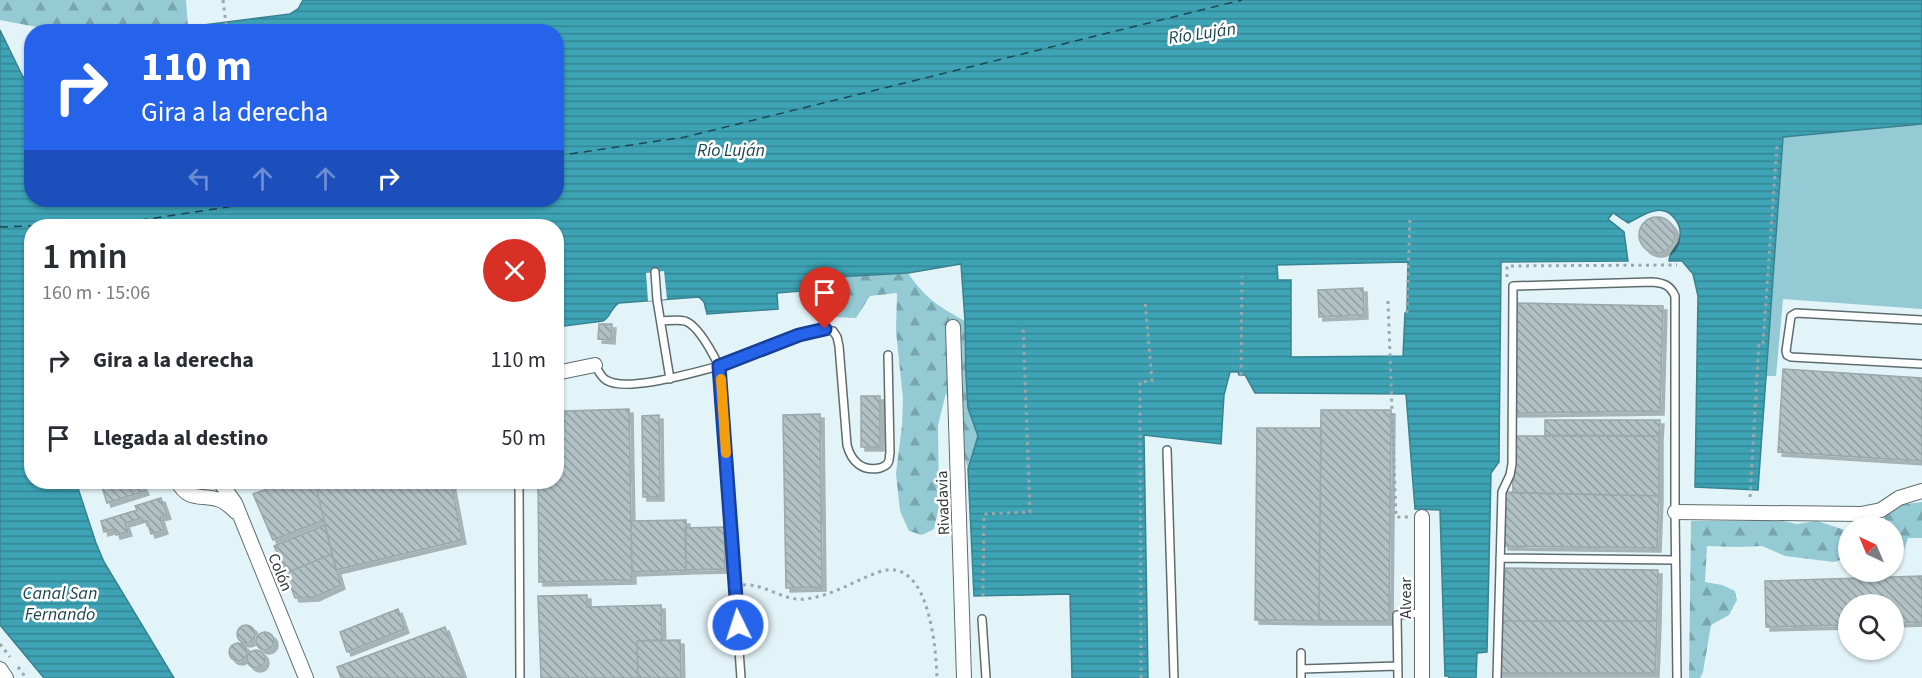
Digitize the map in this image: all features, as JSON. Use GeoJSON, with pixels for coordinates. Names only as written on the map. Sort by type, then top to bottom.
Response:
{"type":"FeatureCollection","features":[{"type":"Feature","properties":{"kind":"street","name":"Rivadavia"},"geometry":{"type":"LineString","coordinates":[[953,327],[964,678]]}},
{"type":"Feature","properties":{"kind":"street"},"geometry":{"type":"LineString","coordinates":[[564,371],[595,365]]}},
{"type":"Feature","properties":{"kind":"street"},"geometry":{"type":"LineString","coordinates":[[182,489],[191,495],[203,496],[228,504],[241,518]]}},
{"type":"Feature","properties":{"kind":"street"},"geometry":{"type":"LineString","coordinates":[[203,496],[214,489]]}},
{"type":"Feature","properties":{"kind":"street","name":"Colón"},"geometry":{"type":"LineString","coordinates":[[224,489],[235,503],[306,678]]}},
{"type":"Feature","properties":{"kind":"street"},"geometry":{"type":"LineString","coordinates":[[1675,512],[1861,514],[1881,510],[1899,498],[1922,491]]}},
{"type":"Feature","properties":{"kind":"street","name":"Alvear"},"geometry":{"type":"LineString","coordinates":[[1422,518],[1422,678]]}},
{"type":"Feature","properties":{"kind":"street"},"geometry":{"type":"LineString","coordinates":[[0,669],[6,678]]}},
{"type":"Feature","properties":{"kind":"lane"},"geometry":{"type":"LineString","coordinates":[[655,272],[660,321],[670,379]]}},
{"type":"Feature","properties":{"kind":"lane"},"geometry":{"type":"LineString","coordinates":[[1497,678],[1502,492],[1510,475],[1512,464],[1513,286],[1652,282],[1664,283],[1671,288],[1675,296],[1677,678]]}},
{"type":"Feature","properties":{"kind":"lane"},"geometry":{"type":"LineString","coordinates":[[1922,320],[1796,313],[1791,316],[1786,351],[1791,357],[1922,364]]}},
{"type":"Feature","properties":{"kind":"lane"},"geometry":{"type":"LineString","coordinates":[[660,321],[684,321],[692,325],[714,355],[719,366],[741,678]]}},
{"type":"Feature","properties":{"kind":"lane"},"geometry":{"type":"LineString","coordinates":[[595,365],[605,380],[618,385],[670,379],[719,366],[799,335],[825,329],[833,331],[839,346],[847,445],[850,457],[858,465],[870,469],[883,467],[888,462],[890,453],[888,355]]}},
{"type":"Feature","properties":{"kind":"lane"},"geometry":{"type":"LineString","coordinates":[[1167,450],[1174,678]]}},
{"type":"Feature","properties":{"kind":"lane"},"geometry":{"type":"LineString","coordinates":[[519,489],[520,678]]}},
{"type":"Feature","properties":{"kind":"lane"},"geometry":{"type":"LineString","coordinates":[[1500,558],[1675,560]]}},
{"type":"Feature","properties":{"kind":"lane"},"geometry":{"type":"LineString","coordinates":[[1398,678],[1397,615],[1422,613]]}},
{"type":"Feature","properties":{"kind":"lane"},"geometry":{"type":"LineString","coordinates":[[982,619],[986,678]]}},
{"type":"Feature","properties":{"kind":"lane"},"geometry":{"type":"LineString","coordinates":[[1301,653],[1301,678]]}},
{"type":"Feature","properties":{"kind":"lane"},"geometry":{"type":"LineString","coordinates":[[1301,669],[1398,666]]}},
{"type":"Feature","properties":{"kind":"path"},"geometry":{"type":"LineString","coordinates":[[223,0],[226,24]]}},
{"type":"Feature","properties":{"kind":"path"},"geometry":{"type":"LineString","coordinates":[[1750,497],[1759,343],[1763,343],[1777,145]]}},
{"type":"Feature","properties":{"kind":"path"},"geometry":{"type":"LineString","coordinates":[[1407,313],[1410,217]]}},
{"type":"Feature","properties":{"kind":"path"},"geometry":{"type":"LineString","coordinates":[[1507,277],[1508,266],[1677,265]]}},
{"type":"Feature","properties":{"kind":"path"},"geometry":{"type":"LineString","coordinates":[[1241,375],[1242,276]]}},
{"type":"Feature","properties":{"kind":"path"},"geometry":{"type":"LineString","coordinates":[[1141,678],[1140,382],[1152,381],[1145,300]]}},
{"type":"Feature","properties":{"kind":"path"},"geometry":{"type":"LineString","coordinates":[[1388,301],[1395,517],[1422,518]]}},
{"type":"Feature","properties":{"kind":"path"},"geometry":{"type":"LineString","coordinates":[[983,596],[984,514],[1030,512],[1023,325]]}},
{"type":"Feature","properties":{"kind":"path"},"geometry":{"type":"LineString","coordinates":[[735,586],[751,584],[802,600],[828,595],[881,571],[894,570],[903,573],[918,588],[926,603],[937,678]]}},
{"type":"Feature","properties":{"kind":"green space"},"geometry":{"type":"Polygon","coordinates":[[[0,0],[186,0],[188,24],[24,25],[0,20],[0,0]]]}},
{"type":"Feature","properties":{"kind":"green space"},"geometry":{"type":"Polygon","coordinates":[[[1922,124],[1922,309],[1783,299],[1776,376],[1766,376],[1783,136],[1922,124]]]}},
{"type":"Feature","properties":{"kind":"green space"},"geometry":{"type":"Polygon","coordinates":[[[908,273],[933,301],[965,321],[968,408],[978,436],[968,469],[946,393],[938,425],[939,507],[934,529],[922,535],[909,531],[900,511],[896,474],[903,399],[896,331],[897,293],[870,296],[856,318],[836,317],[835,277],[908,273]]]}},
{"type":"Feature","properties":{"kind":"green space"},"geometry":{"type":"Polygon","coordinates":[[[1922,502],[1922,538],[1908,538],[1904,550],[1904,516],[1886,516],[1892,506],[1922,502]]]}},
{"type":"Feature","properties":{"kind":"green space"},"geometry":{"type":"Polygon","coordinates":[[[1691,521],[1783,521],[1797,524],[1817,521],[1838,528],[1838,561],[1834,562],[1785,556],[1762,546],[1707,546],[1705,582],[1722,585],[1735,591],[1737,600],[1729,615],[1711,625],[1700,678],[1689,678],[1691,521]]]}},
{"type":"Feature","properties":{"kind":"water"},"geometry":{"type":"Polygon","coordinates":[[[303,0],[1922,0],[1922,124],[1783,137],[1758,490],[1695,487],[1698,296],[1693,274],[1682,261],[1669,261],[1680,235],[1675,218],[1660,210],[1628,223],[1613,213],[1608,219],[1624,232],[1628,261],[1501,262],[1499,462],[1491,473],[1487,652],[1477,653],[1476,678],[1445,676],[1440,510],[1415,509],[1406,394],[1255,393],[1245,375],[1230,372],[1224,395],[1221,444],[1144,435],[1148,678],[1072,678],[1070,594],[974,596],[968,469],[978,436],[968,408],[961,264],[908,273],[835,277],[835,293],[825,289],[777,293],[778,309],[707,314],[704,302],[699,297],[619,303],[603,321],[564,326],[564,219],[24,219],[24,489],[78,489],[104,562],[174,678],[44,678],[0,625],[0,30],[24,77],[24,207],[564,207],[564,24],[212,24],[290,14],[298,9],[303,0]],[[1408,262],[1277,265],[1278,280],[1291,280],[1291,357],[1403,356],[1405,313],[1407,312],[1408,262]]]}},
{"type":"Feature","properties":{"kind":"pier"},"geometry":{"type":"Polygon","coordinates":[[[664,271],[667,299],[648,301],[646,273],[664,271]]]}},
{"type":"Feature","properties":{"kind":"building"},"geometry":{"type":"Polygon","coordinates":[[[1657,217],[1670,222],[1675,235],[1670,248],[1657,253],[1644,248],[1639,235],[1644,222],[1657,217]]]}},
{"type":"Feature","properties":{"kind":"building"},"geometry":{"type":"Polygon","coordinates":[[[1363,288],[1364,315],[1319,317],[1318,290],[1363,288]]]}},
{"type":"Feature","properties":{"kind":"building"},"geometry":{"type":"Polygon","coordinates":[[[1517,303],[1663,306],[1660,411],[1512,413],[1517,303]]]}},
{"type":"Feature","properties":{"kind":"building"},"geometry":{"type":"Polygon","coordinates":[[[599,324],[612,324],[611,340],[598,339],[599,324]]]}},
{"type":"Feature","properties":{"kind":"building"},"geometry":{"type":"Polygon","coordinates":[[[1783,369],[1922,378],[1922,461],[1778,452],[1783,369]]]}},
{"type":"Feature","properties":{"kind":"building"},"geometry":{"type":"Polygon","coordinates":[[[861,396],[880,396],[880,447],[861,447],[861,396]]]}},
{"type":"Feature","properties":{"kind":"building"},"geometry":{"type":"Polygon","coordinates":[[[629,409],[632,580],[539,582],[538,489],[564,489],[564,411],[629,409]]]}},
{"type":"Feature","properties":{"kind":"building"},"geometry":{"type":"Polygon","coordinates":[[[1321,410],[1391,410],[1389,621],[1319,621],[1321,410]]]}},
{"type":"Feature","properties":{"kind":"building"},"geometry":{"type":"Polygon","coordinates":[[[820,414],[822,587],[786,588],[783,415],[820,414]]]}},
{"type":"Feature","properties":{"kind":"building"},"geometry":{"type":"Polygon","coordinates":[[[659,415],[660,497],[643,497],[642,416],[659,415]]]}},
{"type":"Feature","properties":{"kind":"building"},"geometry":{"type":"Polygon","coordinates":[[[1545,420],[1660,420],[1659,436],[1545,435],[1545,420]]]}},
{"type":"Feature","properties":{"kind":"building"},"geometry":{"type":"Polygon","coordinates":[[[1257,428],[1321,428],[1319,621],[1255,620],[1257,428]]]}},
{"type":"Feature","properties":{"kind":"building"},"geometry":{"type":"Polygon","coordinates":[[[1512,436],[1659,436],[1659,496],[1513,493],[1512,436]]]}},
{"type":"Feature","properties":{"kind":"building"},"geometry":{"type":"Polygon","coordinates":[[[103,489],[144,489],[145,491],[107,503],[103,489]]]}},
{"type":"Feature","properties":{"kind":"building"},"geometry":{"type":"Polygon","coordinates":[[[268,489],[317,489],[324,520],[273,540],[253,494],[268,489]]]}},
{"type":"Feature","properties":{"kind":"building"},"geometry":{"type":"Polygon","coordinates":[[[317,489],[452,489],[462,540],[336,570],[317,489]]]}},
{"type":"Feature","properties":{"kind":"building"},"geometry":{"type":"Polygon","coordinates":[[[1502,492],[1659,496],[1657,548],[1504,546],[1502,492]]]}},
{"type":"Feature","properties":{"kind":"building"},"geometry":{"type":"Polygon","coordinates":[[[161,498],[167,515],[160,517],[164,530],[151,534],[147,521],[143,522],[142,518],[125,523],[128,532],[116,535],[114,529],[104,532],[101,521],[137,510],[135,506],[161,498]]]}},
{"type":"Feature","properties":{"kind":"building"},"geometry":{"type":"Polygon","coordinates":[[[686,520],[686,570],[632,572],[631,521],[686,520]]]}},
{"type":"Feature","properties":{"kind":"building"},"geometry":{"type":"Polygon","coordinates":[[[325,525],[332,554],[286,573],[274,546],[325,525]]]}},
{"type":"Feature","properties":{"kind":"building"},"geometry":{"type":"Polygon","coordinates":[[[724,527],[725,569],[686,570],[685,528],[724,527]]]}},
{"type":"Feature","properties":{"kind":"building"},"geometry":{"type":"Polygon","coordinates":[[[332,554],[341,585],[315,597],[295,598],[286,573],[332,554]]]}},
{"type":"Feature","properties":{"kind":"building"},"geometry":{"type":"Polygon","coordinates":[[[1506,568],[1658,570],[1657,621],[1498,621],[1506,568]]]}},
{"type":"Feature","properties":{"kind":"building"},"geometry":{"type":"Polygon","coordinates":[[[1922,576],[1922,622],[1904,623],[1904,594],[1838,594],[1838,625],[1766,627],[1765,581],[1838,579],[1838,582],[1904,582],[1904,577],[1922,576]]]}},
{"type":"Feature","properties":{"kind":"building"},"geometry":{"type":"Polygon","coordinates":[[[587,595],[587,607],[661,605],[662,640],[637,641],[638,678],[541,678],[538,596],[587,595]]]}},
{"type":"Feature","properties":{"kind":"building"},"geometry":{"type":"Polygon","coordinates":[[[398,609],[405,629],[347,652],[340,632],[398,609]]]}},
{"type":"Feature","properties":{"kind":"building"},"geometry":{"type":"Polygon","coordinates":[[[1498,621],[1657,621],[1655,673],[1497,673],[1498,621]]]}},
{"type":"Feature","properties":{"kind":"building"},"geometry":{"type":"Polygon","coordinates":[[[246,625],[252,628],[255,634],[252,640],[246,643],[240,640],[237,634],[240,628],[246,625]]]}},
{"type":"Feature","properties":{"kind":"building"},"geometry":{"type":"Polygon","coordinates":[[[445,627],[464,678],[341,678],[337,667],[445,627]]]}},
{"type":"Feature","properties":{"kind":"building"},"geometry":{"type":"Polygon","coordinates":[[[265,632],[271,635],[274,641],[271,647],[265,650],[259,647],[256,641],[259,635],[265,632]]]}},
{"type":"Feature","properties":{"kind":"building"},"geometry":{"type":"Polygon","coordinates":[[[680,640],[681,678],[638,678],[637,641],[680,640]]]}},
{"type":"Feature","properties":{"kind":"building"},"geometry":{"type":"Polygon","coordinates":[[[238,643],[244,646],[247,652],[244,658],[238,661],[232,658],[229,652],[232,646],[238,643]]]}},
{"type":"Feature","properties":{"kind":"building"},"geometry":{"type":"Polygon","coordinates":[[[256,650],[262,653],[265,659],[262,665],[256,668],[250,665],[247,659],[250,653],[256,650]]]}},
{"type":"Feature","properties":{"kind":"ferry route"},"geometry":{"type":"LineString","coordinates":[[564,155],[685,137],[1242,0]]}},
{"type":"Feature","properties":{"kind":"ferry route"},"geometry":{"type":"LineString","coordinates":[[148,219],[228,207]]}},
{"type":"Feature","properties":{"kind":"ferry route"},"geometry":{"type":"LineString","coordinates":[[0,227],[24,226]]}},
{"type":"Feature","properties":{"kind":"slow traffic"},"geometry":{"type":"LineString","coordinates":[[721,379],[726,453]]}},
{"type":"Feature","properties":{"kind":"route"},"geometry":{"type":"LineString","coordinates":[[738,625],[719,366],[799,335],[825,329]]}},
{"type":"Feature","properties":{"kind":"water label","name":"Río Luján"},"geometry":{"type":"Point","coordinates":[1202,33]}},
{"type":"Feature","properties":{"kind":"water label","name":"Río Luján"},"geometry":{"type":"Point","coordinates":[731,150]}},
{"type":"Feature","properties":{"kind":"water label","name":"Canal San Fernando"},"geometry":{"type":"Point","coordinates":[60,603]}}]}
